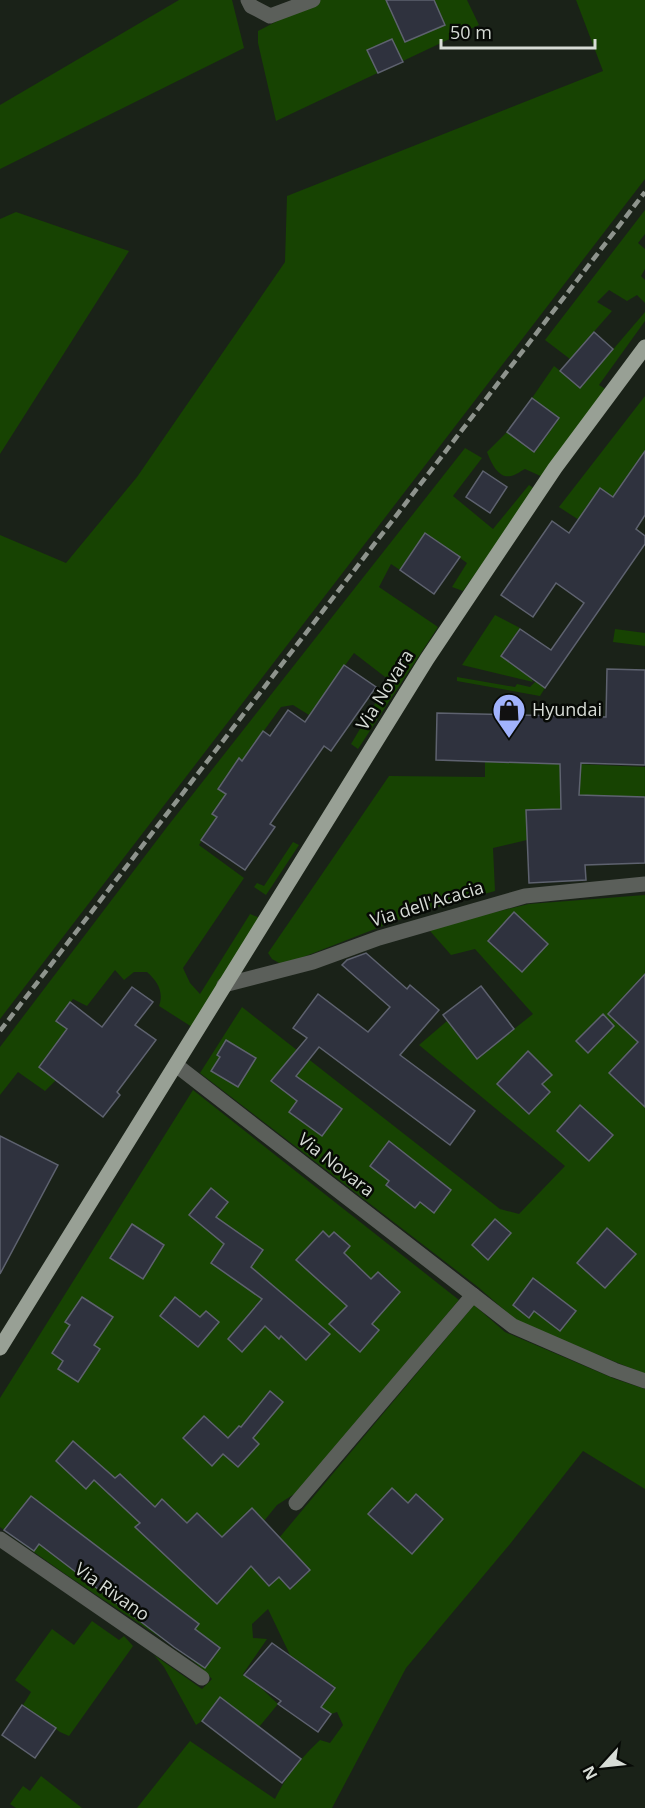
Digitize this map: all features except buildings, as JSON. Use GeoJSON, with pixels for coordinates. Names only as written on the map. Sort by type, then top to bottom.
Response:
{"type":"FeatureCollection","features":[{"type":"Feature","properties":{"kind":"main road","name":"Via Novara"},"geometry":{"type":"LineString","coordinates":[[0,1348],[427,659],[555,468],[645,347]]}},
{"type":"Feature","properties":{"kind":"street"},"geometry":{"type":"LineString","coordinates":[[248,0],[252,6],[270,16],[313,0]]}},
{"type":"Feature","properties":{"kind":"street","name":"Via dell'Acacia"},"geometry":{"type":"LineString","coordinates":[[224,985],[313,962],[379,938],[525,896],[645,884]]}},
{"type":"Feature","properties":{"kind":"street","name":"Via Novara"},"geometry":{"type":"LineString","coordinates":[[176,1065],[513,1326],[645,1381]]}},
{"type":"Feature","properties":{"kind":"street"},"geometry":{"type":"LineString","coordinates":[[296,1503],[473,1295]]}},
{"type":"Feature","properties":{"kind":"street","name":"Via Rivano"},"geometry":{"type":"LineString","coordinates":[[0,1539],[202,1678]]}},
{"type":"Feature","properties":{"kind":"green space"},"geometry":{"type":"Polygon","coordinates":[[[179,0],[232,0],[244,48],[0,169],[0,105],[179,0]]]}},
{"type":"Feature","properties":{"kind":"green space"},"geometry":{"type":"Polygon","coordinates":[[[318,0],[467,0],[479,25],[276,121],[258,43],[258,31],[318,0]]]}},
{"type":"Feature","properties":{"kind":"green space"},"geometry":{"type":"Polygon","coordinates":[[[576,0],[645,0],[645,179],[0,1019],[0,535],[66,563],[137,477],[285,262],[287,196],[603,71],[576,0]]]}},
{"type":"Feature","properties":{"kind":"green space"},"geometry":{"type":"Polygon","coordinates":[[[645,210],[645,234],[638,243],[645,249],[645,269],[641,276],[645,280],[645,303],[637,295],[627,301],[609,290],[597,302],[612,311],[570,359],[545,340],[645,210]]]}},
{"type":"Feature","properties":{"kind":"green space"},"geometry":{"type":"Polygon","coordinates":[[[16,212],[129,251],[0,454],[0,219],[16,212]]]}},
{"type":"Feature","properties":{"kind":"green space"},"geometry":{"type":"Polygon","coordinates":[[[645,312],[645,321],[599,385],[607,390],[545,478],[525,469],[511,476],[502,475],[493,465],[487,452],[507,432],[535,452],[559,419],[532,398],[554,366],[581,387],[645,312]]]}},
{"type":"Feature","properties":{"kind":"green space"},"geometry":{"type":"Polygon","coordinates":[[[645,396],[645,483],[630,473],[613,497],[579,520],[559,507],[645,396]]]}},
{"type":"Feature","properties":{"kind":"green space"},"geometry":{"type":"Polygon","coordinates":[[[465,448],[482,458],[453,496],[493,529],[529,485],[535,489],[463,591],[452,587],[467,563],[425,533],[400,570],[391,564],[379,587],[438,627],[358,749],[351,744],[389,680],[354,653],[309,715],[293,705],[281,707],[242,761],[239,759],[218,788],[226,794],[212,814],[217,817],[199,845],[244,878],[183,968],[190,983],[200,994],[250,914],[260,918],[192,1027],[159,1006],[161,996],[159,987],[147,972],[134,972],[124,980],[115,970],[87,1006],[73,999],[57,1021],[67,1029],[39,1067],[56,1080],[45,1091],[18,1072],[0,1095],[0,1047],[167,827],[465,448]]]}},
{"type":"Feature","properties":{"kind":"green space"},"geometry":{"type":"Polygon","coordinates":[[[495,615],[520,628],[501,656],[531,678],[533,682],[462,665],[495,615]]]}},
{"type":"Feature","properties":{"kind":"green space"},"geometry":{"type":"Polygon","coordinates":[[[615,629],[645,633],[645,646],[613,642],[615,629]]]}},
{"type":"Feature","properties":{"kind":"green space"},"geometry":{"type":"Polygon","coordinates":[[[457,677],[515,687],[517,684],[530,687],[536,681],[545,688],[540,696],[457,681],[457,677]]]}},
{"type":"Feature","properties":{"kind":"green space"},"geometry":{"type":"Polygon","coordinates":[[[485,760],[645,767],[645,797],[561,795],[561,809],[527,840],[493,848],[495,891],[416,913],[293,961],[281,964],[272,959],[268,953],[389,776],[485,777],[485,760]]]}},
{"type":"Feature","properties":{"kind":"green space"},"geometry":{"type":"Polygon","coordinates":[[[293,842],[299,845],[266,895],[254,887],[257,883],[264,886],[293,842]]]}},
{"type":"Feature","properties":{"kind":"green space"},"geometry":{"type":"Polygon","coordinates":[[[645,895],[645,974],[622,999],[645,1020],[645,1374],[518,1322],[478,1287],[200,1073],[242,1007],[500,1209],[519,1214],[565,1166],[419,1045],[447,1021],[477,1058],[533,1014],[475,949],[451,955],[430,931],[449,923],[529,904],[645,895]]]}},
{"type":"Feature","properties":{"kind":"green space"},"geometry":{"type":"Polygon","coordinates":[[[193,1090],[459,1300],[299,1491],[277,1505],[264,1521],[279,1538],[474,1305],[505,1332],[615,1379],[645,1389],[645,1489],[583,1451],[510,1544],[406,1668],[332,1808],[137,1808],[190,1741],[275,1799],[289,1775],[306,1754],[320,1740],[330,1743],[343,1725],[337,1712],[331,1714],[321,1707],[335,1687],[290,1655],[268,1609],[252,1624],[253,1638],[267,1639],[243,1674],[278,1704],[259,1727],[220,1698],[202,1721],[196,1725],[164,1667],[154,1655],[202,1689],[212,1679],[204,1670],[175,1647],[66,1575],[0,1527],[0,1398],[193,1090]]]}},
{"type":"Feature","properties":{"kind":"green space"},"geometry":{"type":"Polygon","coordinates":[[[92,1621],[119,1640],[124,1636],[133,1646],[69,1736],[23,1705],[31,1692],[15,1680],[52,1629],[74,1645],[92,1621]]]}},
{"type":"Feature","properties":{"kind":"green space"},"geometry":{"type":"Polygon","coordinates":[[[41,1776],[82,1808],[16,1808],[10,1804],[23,1786],[30,1791],[41,1776]]]}},
{"type":"Feature","properties":{"kind":"railway"},"geometry":{"type":"LineString","coordinates":[[0,1031],[645,192]]}},
{"type":"Feature","properties":{"kind":"place","name":"Hyundai"},"geometry":{"type":"Point","coordinates":[509,739]}}]}
